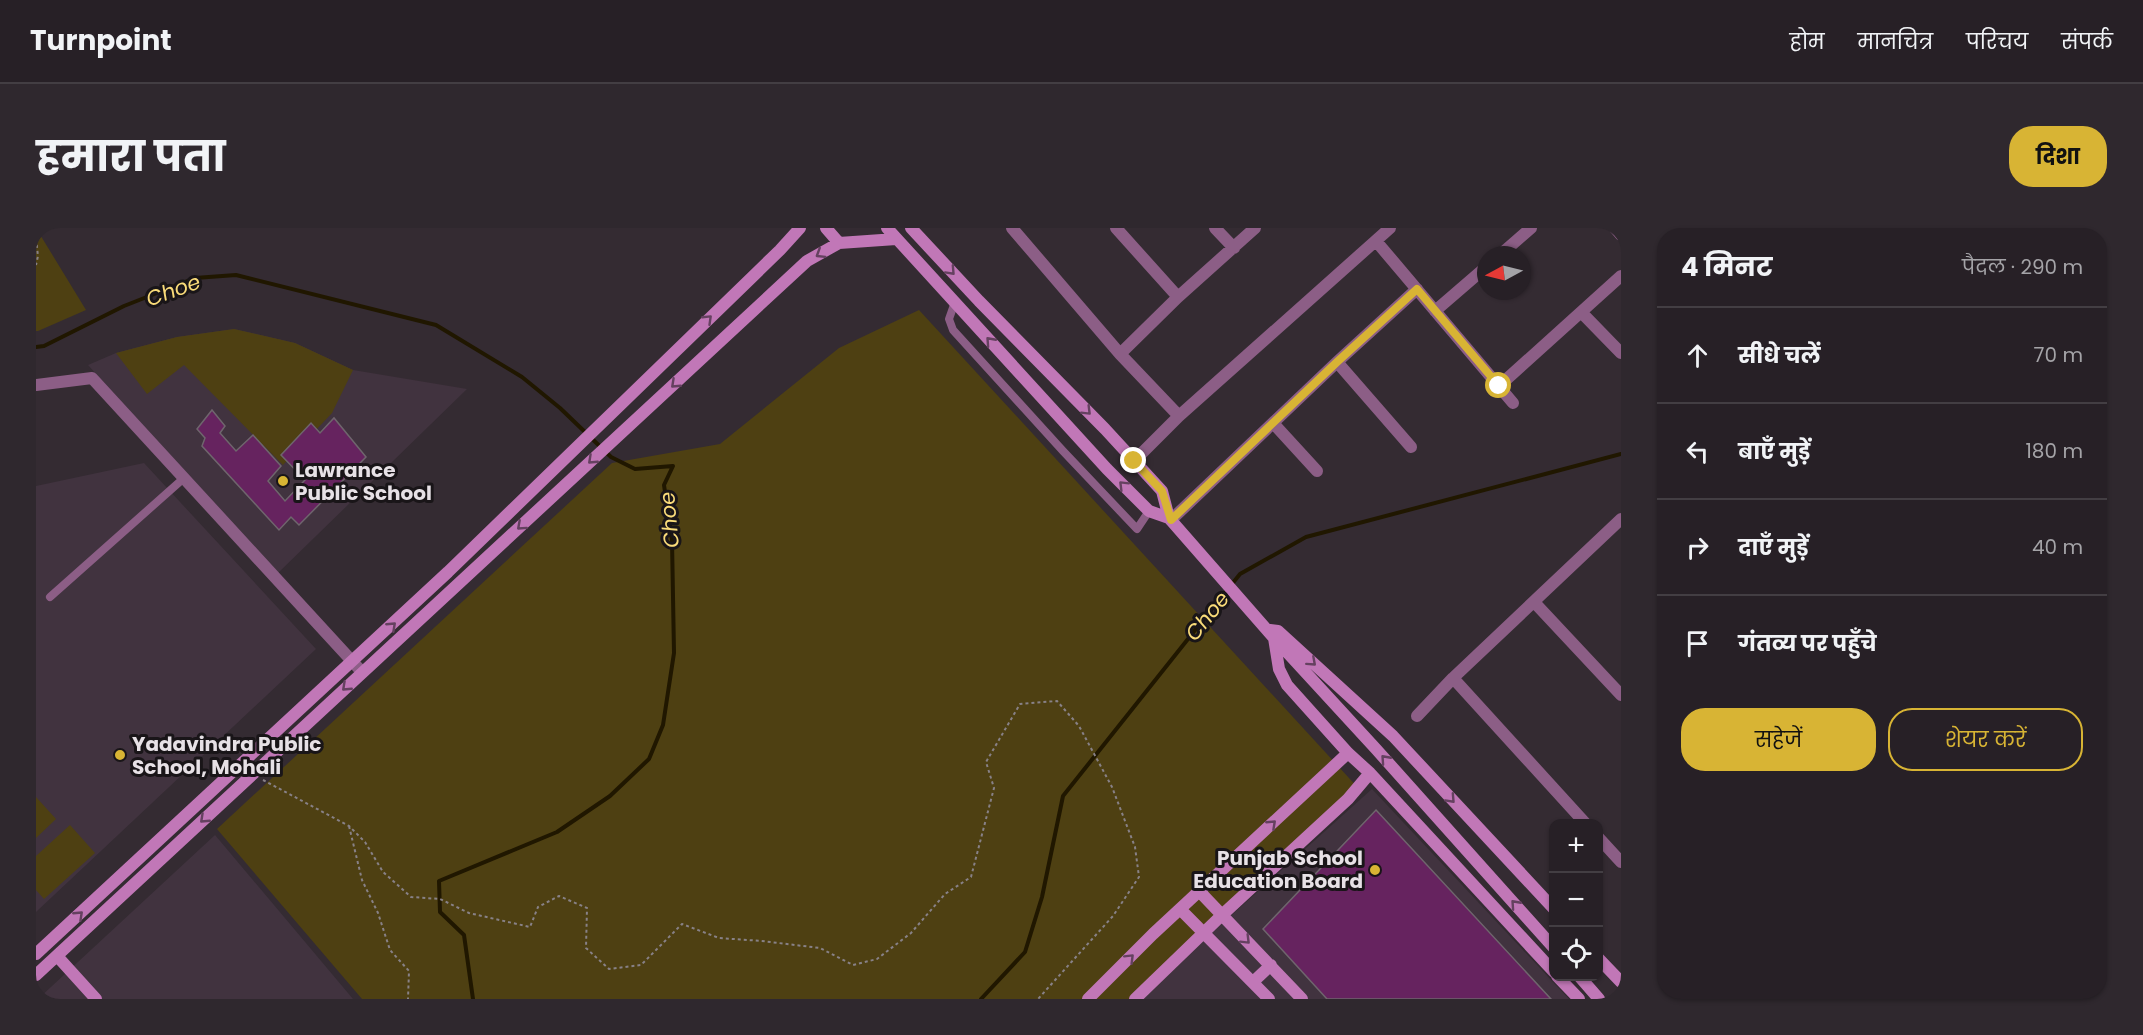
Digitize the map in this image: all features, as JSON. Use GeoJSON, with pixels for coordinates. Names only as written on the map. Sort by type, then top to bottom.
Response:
{"type":"FeatureCollection","features":[{"type":"Feature","properties":{"kind":"main road"},"geometry":{"type":"LineString","coordinates":[[36,954],[353,662],[609,416],[800,228]]}},
{"type":"Feature","properties":{"kind":"main road"},"geometry":{"type":"LineString","coordinates":[[826,228],[838,243]]}},
{"type":"Feature","properties":{"kind":"main road"},"geometry":{"type":"LineString","coordinates":[[887,228],[1107,469],[1149,511],[1170,519],[1198,549],[1270,634],[1549,942]]}},
{"type":"Feature","properties":{"kind":"main road"},"geometry":{"type":"LineString","coordinates":[[911,228],[1162,491],[1170,519]]}},
{"type":"Feature","properties":{"kind":"main road"},"geometry":{"type":"LineString","coordinates":[[36,975],[807,261],[838,243],[896,239]]}},
{"type":"Feature","properties":{"kind":"main road"},"geometry":{"type":"LineString","coordinates":[[609,416],[624,431]]}},
{"type":"Feature","properties":{"kind":"main road"},"geometry":{"type":"LineString","coordinates":[[489,532],[501,543]]}},
{"type":"Feature","properties":{"kind":"main road"},"geometry":{"type":"LineString","coordinates":[[1270,634],[1278,631],[1393,736],[1549,904]]}},
{"type":"Feature","properties":{"kind":"main road"},"geometry":{"type":"LineString","coordinates":[[1270,634],[1281,676],[1348,753],[1370,773],[1549,967]]}},
{"type":"Feature","properties":{"kind":"main road"},"geometry":{"type":"LineString","coordinates":[[1088,999],[1180,909],[1348,753]]}},
{"type":"Feature","properties":{"kind":"main road"},"geometry":{"type":"LineString","coordinates":[[1135,999],[1221,915],[1348,799],[1370,773]]}},
{"type":"Feature","properties":{"kind":"main road"},"geometry":{"type":"LineString","coordinates":[[1200,892],[1302,999]]}},
{"type":"Feature","properties":{"kind":"main road"},"geometry":{"type":"LineString","coordinates":[[1180,909],[1269,999]]}},
{"type":"Feature","properties":{"kind":"main road"},"geometry":{"type":"LineString","coordinates":[[57,956],[96,999]]}},
{"type":"Feature","properties":{"kind":"main road"},"geometry":{"type":"LineString","coordinates":[[1603,962],[1621,982]]}},
{"type":"Feature","properties":{"kind":"main road"},"geometry":{"type":"LineString","coordinates":[[1253,982],[1271,965]]}},
{"type":"Feature","properties":{"kind":"main road"},"geometry":{"type":"LineString","coordinates":[[1562,981],[1579,999]]}},
{"type":"Feature","properties":{"kind":"main road"},"geometry":{"type":"LineString","coordinates":[[1583,981],[1599,999]]}},
{"type":"Feature","properties":{"kind":"street"},"geometry":{"type":"LineString","coordinates":[[999,228],[1006,230],[1012,228],[1120,354],[1179,416]]}},
{"type":"Feature","properties":{"kind":"street"},"geometry":{"type":"LineString","coordinates":[[1116,228],[1178,297]]}},
{"type":"Feature","properties":{"kind":"street"},"geometry":{"type":"LineString","coordinates":[[1215,228],[1234,248]]}},
{"type":"Feature","properties":{"kind":"street"},"geometry":{"type":"LineString","coordinates":[[1120,354],[1178,297],[1255,228]]}},
{"type":"Feature","properties":{"kind":"street"},"geometry":{"type":"LineString","coordinates":[[1134,461],[1179,416],[1390,228]]}},
{"type":"Feature","properties":{"kind":"street"},"geometry":{"type":"LineString","coordinates":[[1510,246],[1531,228]]}},
{"type":"Feature","properties":{"kind":"street"},"geometry":{"type":"LineString","coordinates":[[1615,228],[1621,235]]}},
{"type":"Feature","properties":{"kind":"street"},"geometry":{"type":"LineString","coordinates":[[1376,241],[1513,403]]}},
{"type":"Feature","properties":{"kind":"street"},"geometry":{"type":"LineString","coordinates":[[1436,311],[1477,275]]}},
{"type":"Feature","properties":{"kind":"street"},"geometry":{"type":"LineString","coordinates":[[1499,386],[1621,276]]}},
{"type":"Feature","properties":{"kind":"street"},"geometry":{"type":"LineString","coordinates":[[1170,519],[1417,289]]}},
{"type":"Feature","properties":{"kind":"street"},"geometry":{"type":"LineString","coordinates":[[1581,312],[1621,352]]}},
{"type":"Feature","properties":{"kind":"street"},"geometry":{"type":"LineString","coordinates":[[1337,362],[1411,447]]}},
{"type":"Feature","properties":{"kind":"street"},"geometry":{"type":"LineString","coordinates":[[36,385],[92,378],[362,672]]}},
{"type":"Feature","properties":{"kind":"street"},"geometry":{"type":"LineString","coordinates":[[1273,423],[1317,471]]}},
{"type":"Feature","properties":{"kind":"street"},"geometry":{"type":"LineString","coordinates":[[1417,716],[1453,678],[1621,519]]}},
{"type":"Feature","properties":{"kind":"street"},"geometry":{"type":"LineString","coordinates":[[1534,602],[1621,695]]}},
{"type":"Feature","properties":{"kind":"street"},"geometry":{"type":"LineString","coordinates":[[1453,678],[1581,819]]}},
{"type":"Feature","properties":{"kind":"street"},"geometry":{"type":"LineString","coordinates":[[1603,842],[1621,862]]}},
{"type":"Feature","properties":{"kind":"lane"},"geometry":{"type":"LineString","coordinates":[[955,302],[949,320],[953,330],[1063,451],[1137,529],[1149,511]]}},
{"type":"Feature","properties":{"kind":"lane"},"geometry":{"type":"LineString","coordinates":[[50,597],[184,478]]}},
{"type":"Feature","properties":{"kind":"path"},"geometry":{"type":"LineString","coordinates":[[36,239],[38,256],[36,265]]}},
{"type":"Feature","properties":{"kind":"path"},"geometry":{"type":"LineString","coordinates":[[252,775],[349,826],[365,842],[383,872],[411,897],[440,899],[469,913],[530,927],[538,907],[559,896],[587,908],[586,948],[609,969],[641,964],[682,924],[719,938],[820,948],[853,965],[877,958],[911,933],[945,894],[971,877],[994,788],[986,762],[993,747],[1020,704],[1057,701],[1079,726],[1112,787],[1134,847],[1139,877],[1113,916],[1038,999]]}},
{"type":"Feature","properties":{"kind":"path"},"geometry":{"type":"LineString","coordinates":[[349,826],[362,880],[378,913],[390,950],[409,971],[408,999]]}},
{"type":"Feature","properties":{"kind":"shaded area"},"geometry":{"type":"Polygon","coordinates":[[[36,228],[86,310],[38,331],[36,331],[36,228]]]}},
{"type":"Feature","properties":{"kind":"shaded area"},"geometry":{"type":"Polygon","coordinates":[[[919,310],[1360,790],[1130,999],[362,999],[217,829],[612,463],[720,444],[839,348],[919,310]]]}},
{"type":"Feature","properties":{"kind":"shaded area","name":"Lawrance Public School"},"geometry":{"type":"Polygon","coordinates":[[[234,329],[295,343],[353,370],[467,389],[278,573],[88,365],[116,353],[177,337],[234,329]]]}},
{"type":"Feature","properties":{"kind":"shaded area"},"geometry":{"type":"Polygon","coordinates":[[[234,329],[295,343],[353,370],[332,413],[283,465],[184,365],[147,394],[116,353],[177,337],[234,329]]]}},
{"type":"Feature","properties":{"kind":"shaded area","name":"Yadavindra Public School, Mohali"},"geometry":{"type":"Polygon","coordinates":[[[144,463],[316,649],[36,912],[36,486],[144,463]]]}},
{"type":"Feature","properties":{"kind":"shaded area","name":"Punjab School Education Board"},"geometry":{"type":"Polygon","coordinates":[[[1372,789],[1549,978],[1549,981],[1552,981],[1569,999],[1138,999],[1372,789]]]}},
{"type":"Feature","properties":{"kind":"shaded area"},"geometry":{"type":"Polygon","coordinates":[[[36,797],[56,819],[36,838],[36,797]]]}},
{"type":"Feature","properties":{"kind":"shaded area"},"geometry":{"type":"Polygon","coordinates":[[[70,825],[95,853],[44,899],[36,890],[36,856],[70,825]]]}},
{"type":"Feature","properties":{"kind":"shaded area"},"geometry":{"type":"Polygon","coordinates":[[[215,835],[353,999],[38,999],[215,835]]]}},
{"type":"Feature","properties":{"kind":"building"},"geometry":{"type":"Polygon","coordinates":[[[212,410],[225,426],[220,433],[236,451],[253,435],[281,466],[268,481],[285,501],[305,480],[281,455],[311,423],[320,433],[334,418],[366,457],[299,525],[291,517],[279,530],[202,446],[205,438],[197,429],[212,410]]]}},
{"type":"Feature","properties":{"kind":"building","name":"Punjab School Education Board"},"geometry":{"type":"Polygon","coordinates":[[[1376,810],[1551,999],[1327,999],[1263,929],[1376,810]]]}},
{"type":"Feature","properties":{"kind":"waterway","name":"Choe"},"geometry":{"type":"LineString","coordinates":[[36,347],[44,346],[124,306],[195,278],[236,275],[436,325],[522,377],[560,408],[611,457],[635,469],[673,466],[664,485],[672,540],[674,653],[663,725],[649,759],[610,796],[557,832],[439,881],[440,912],[464,935],[473,999]]}},
{"type":"Feature","properties":{"kind":"waterway","name":"Choe"},"geometry":{"type":"LineString","coordinates":[[1232,584],[1240,574],[1306,537],[1621,454]]}},
{"type":"Feature","properties":{"kind":"waterway","name":"Choe"},"geometry":{"type":"LineString","coordinates":[[981,999],[1025,952],[1042,897],[1063,796],[1227,590]]}},
{"type":"Feature","properties":{"kind":"place","name":"Lawrance Public School"},"geometry":{"type":"Point","coordinates":[283,481]}},
{"type":"Feature","properties":{"kind":"place","name":"Yadavindra Public School, Mohali"},"geometry":{"type":"Point","coordinates":[120,755]}},
{"type":"Feature","properties":{"kind":"place","name":"Punjab School Education Board"},"geometry":{"type":"Point","coordinates":[1375,870]}},
{"type":"Feature","properties":{"kind":"route"},"geometry":{"type":"LineString","coordinates":[[1134,461],[1162,491],[1171,520],[1417,289],[1499,386]]}}]}
